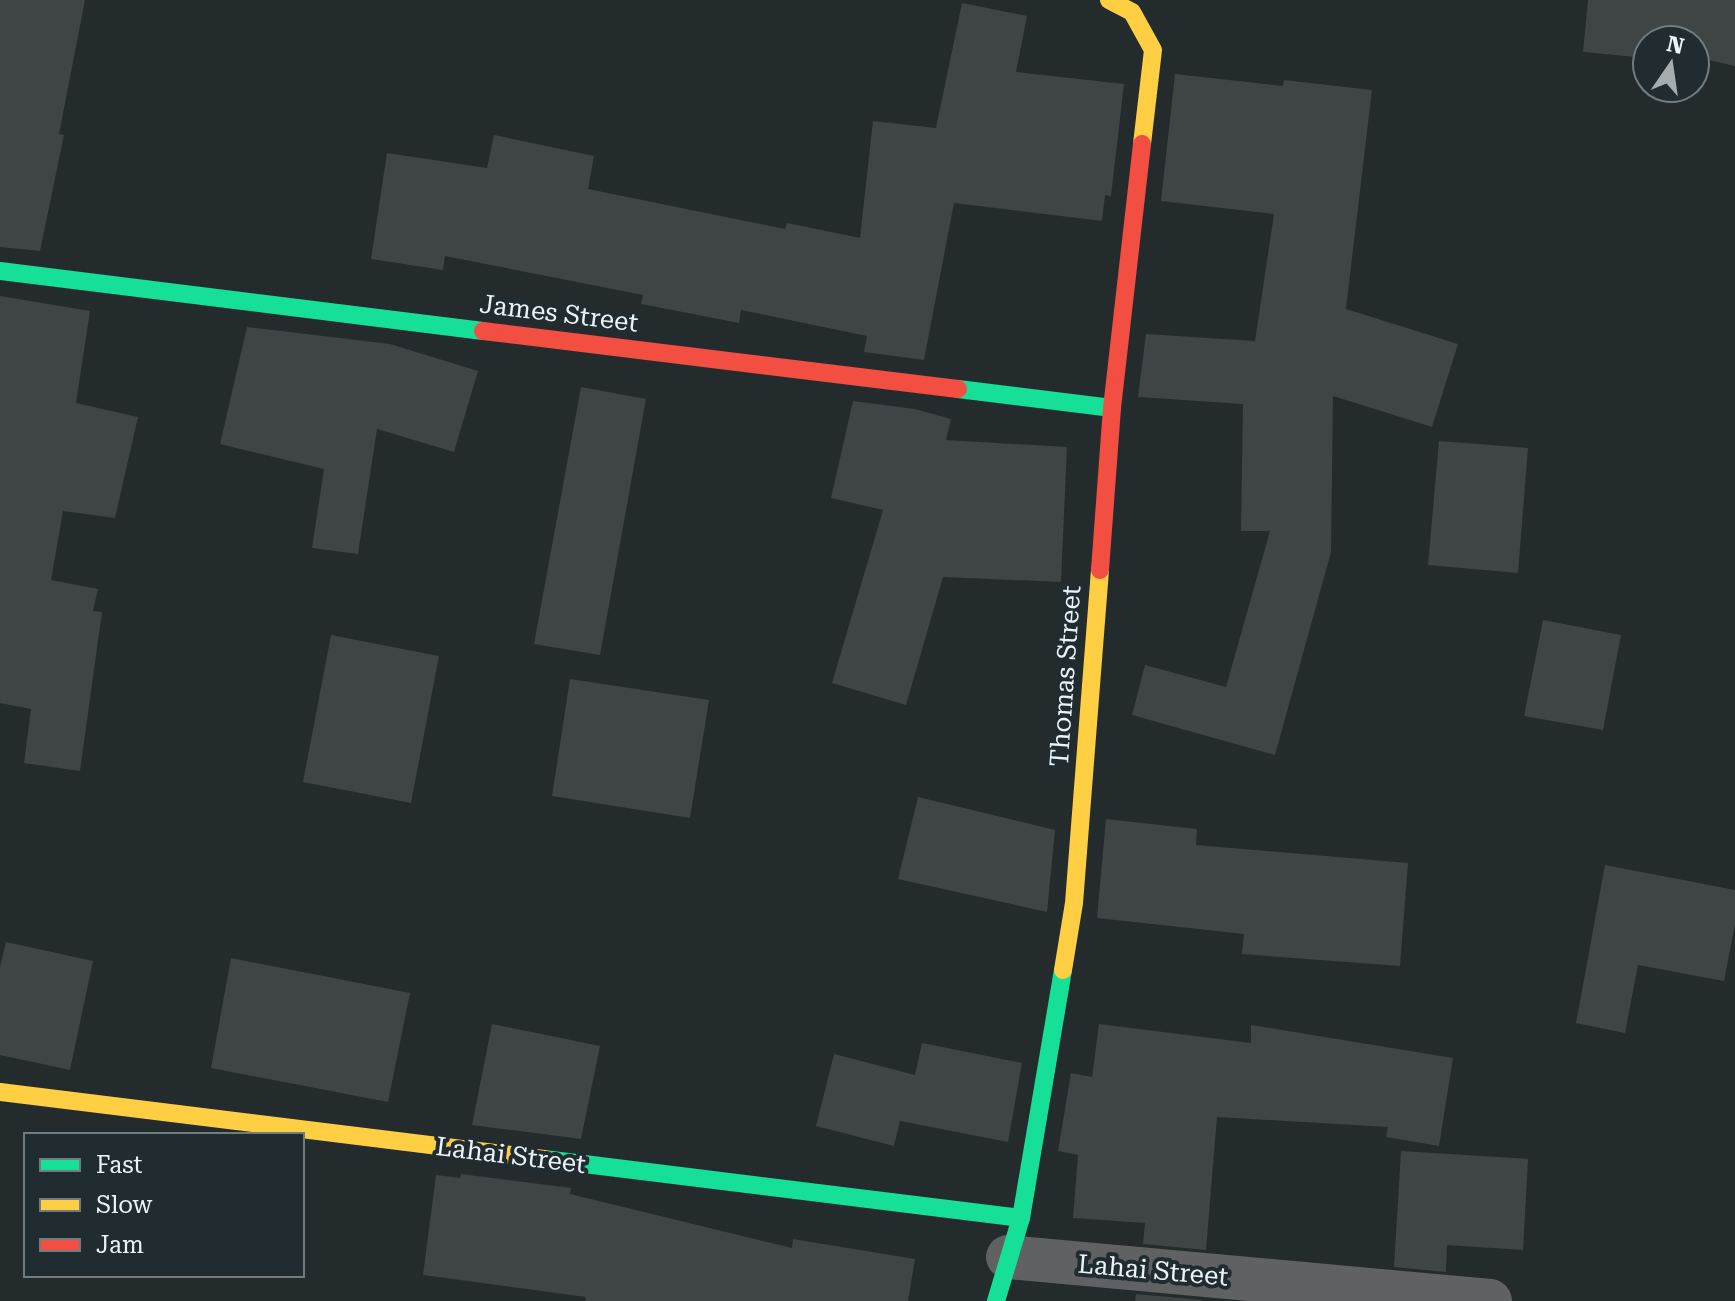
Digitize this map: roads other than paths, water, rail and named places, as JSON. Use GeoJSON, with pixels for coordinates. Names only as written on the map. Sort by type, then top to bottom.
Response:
{"type":"FeatureCollection","features":[{"type":"Feature","properties":{"kind":"street","name":"Thomas Street"},"geometry":{"type":"LineString","coordinates":[[996,1301],[1015,1237],[1074,903],[1112,408],[1153,50],[1132,12],[1109,0]]}},
{"type":"Feature","properties":{"kind":"street","name":"James Street"},"geometry":{"type":"LineString","coordinates":[[0,271],[1112,408]]}},
{"type":"Feature","properties":{"kind":"street","name":"Lahai Street"},"geometry":{"type":"LineString","coordinates":[[0,1092],[287,1133]]}},
{"type":"Feature","properties":{"kind":"street","name":"Lahai Street"},"geometry":{"type":"LineString","coordinates":[[304,1135],[1490,1301]]}}]}
